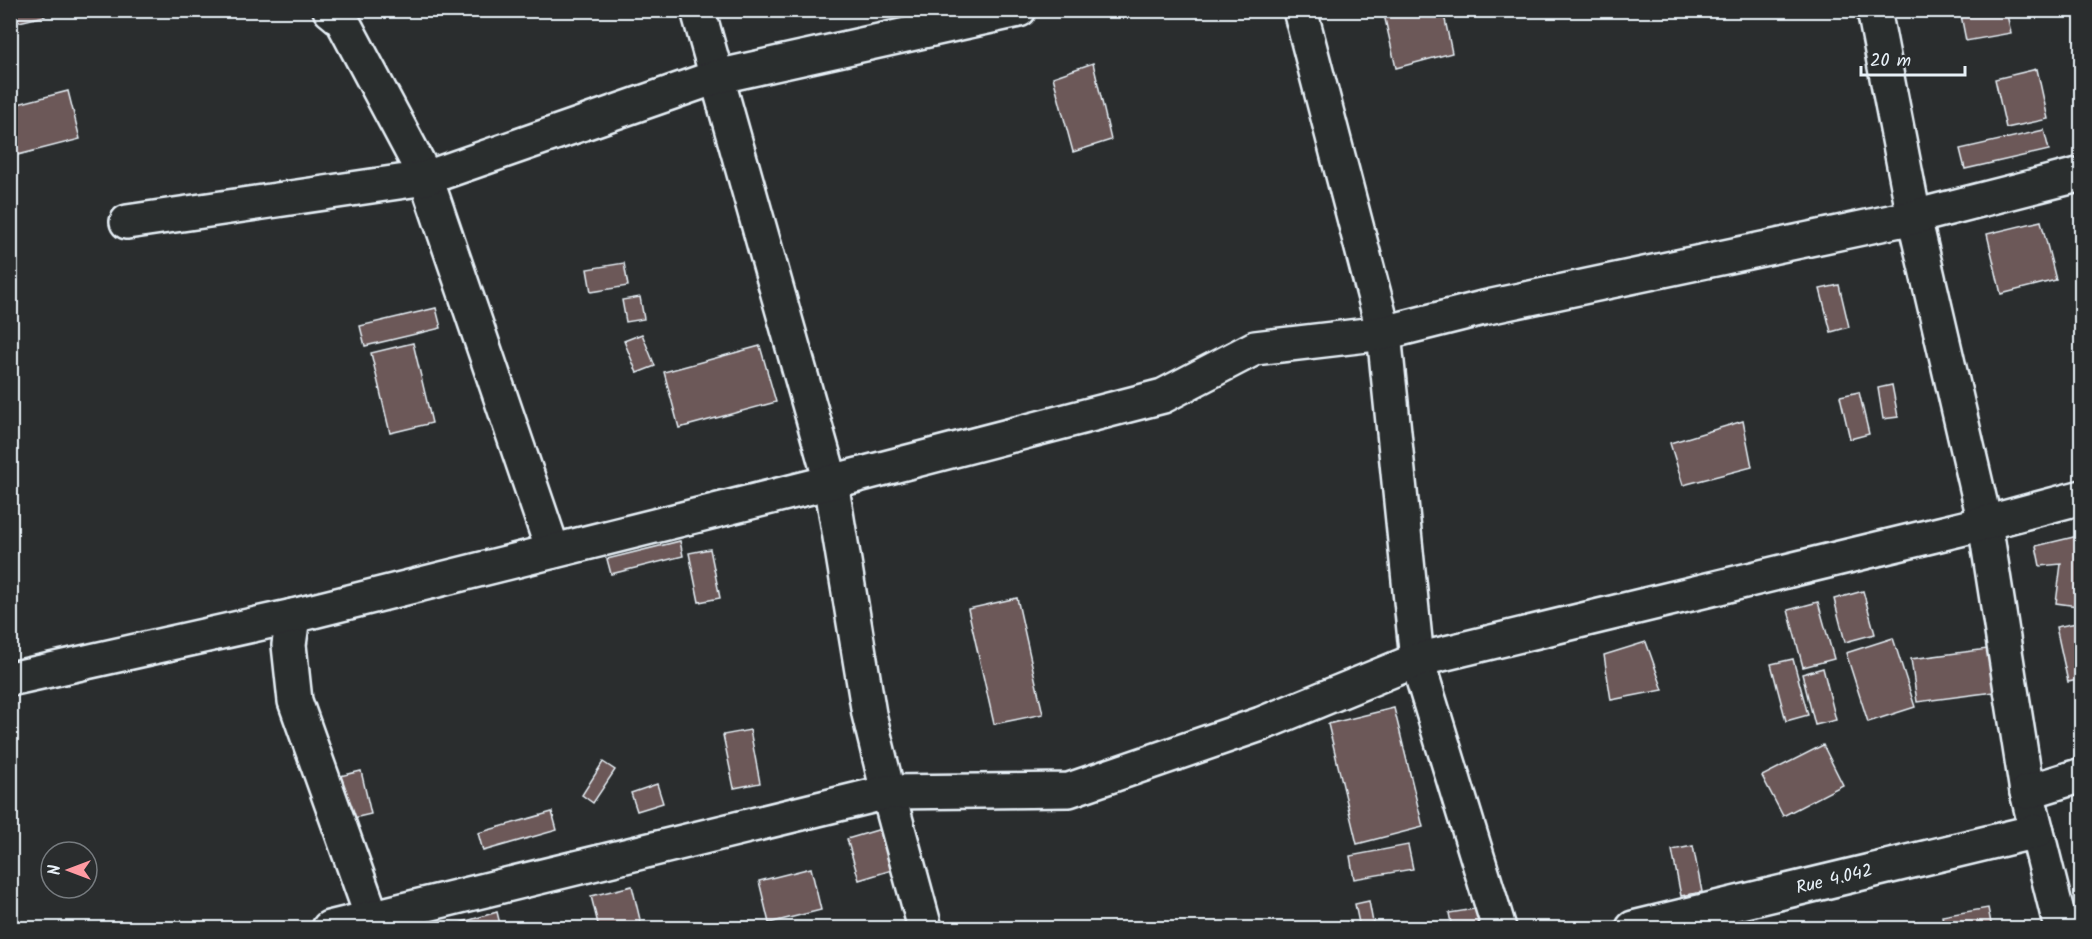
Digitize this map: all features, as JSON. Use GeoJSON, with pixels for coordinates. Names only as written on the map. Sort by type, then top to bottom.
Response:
{"type":"FeatureCollection","features":[{"type":"Feature","properties":{"kind":"street"},"geometry":{"type":"LineString","coordinates":[[330,10],[342,20],[426,178],[553,551]]}},
{"type":"Feature","properties":{"kind":"street"},"geometry":{"type":"LineString","coordinates":[[698,10],[831,482],[869,714],[925,928]]}},
{"type":"Feature","properties":{"kind":"street"},"geometry":{"type":"LineString","coordinates":[[127,222],[426,178],[716,77],[1019,10]]}},
{"type":"Feature","properties":{"kind":"street"},"geometry":{"type":"LineString","coordinates":[[1300,10],[1384,333],[1418,660],[1499,928]]}},
{"type":"Feature","properties":{"kind":"street"},"geometry":{"type":"LineString","coordinates":[[1874,10],[1914,217],[1986,523],[2027,792],[2061,928]]}},
{"type":"Feature","properties":{"kind":"street"},"geometry":{"type":"LineString","coordinates":[[10,679],[293,616],[831,482],[1163,396],[1255,348],[1384,333],[1483,308],[1914,217],[2082,174]]}},
{"type":"Feature","properties":{"kind":"street"},"geometry":{"type":"LineString","coordinates":[[329,928],[369,923],[888,792],[1069,790],[1261,724],[1418,660],[1986,523],[2082,497]]}},
{"type":"Feature","properties":{"kind":"street"},"geometry":{"type":"LineString","coordinates":[[293,616],[289,645],[294,701],[369,923]]}},
{"type":"Feature","properties":{"kind":"street"},"geometry":{"type":"LineString","coordinates":[[2027,792],[2082,775]]}},
{"type":"Feature","properties":{"kind":"street","name":"Rue 4.042"},"geometry":{"type":"LineString","coordinates":[[1632,928],[2037,831]]}},
{"type":"Feature","properties":{"kind":"building"},"geometry":{"type":"Polygon","coordinates":[[[10,10],[44,10],[45,16],[10,24],[10,10]]]}},
{"type":"Feature","properties":{"kind":"building"},"geometry":{"type":"Polygon","coordinates":[[[1383,10],[1443,10],[1452,53],[1396,68],[1383,10]]]}},
{"type":"Feature","properties":{"kind":"building"},"geometry":{"type":"Polygon","coordinates":[[[1960,10],[2006,10],[2011,33],[1966,41],[1960,10]]]}},
{"type":"Feature","properties":{"kind":"building"},"geometry":{"type":"Polygon","coordinates":[[[1093,63],[1111,140],[1073,152],[1053,77],[1093,63]]]}},
{"type":"Feature","properties":{"kind":"building"},"geometry":{"type":"Polygon","coordinates":[[[2037,69],[2048,119],[2006,128],[1995,79],[2037,69]]]}},
{"type":"Feature","properties":{"kind":"building"},"geometry":{"type":"Polygon","coordinates":[[[68,91],[80,139],[10,157],[10,106],[68,91]]]}},
{"type":"Feature","properties":{"kind":"building"},"geometry":{"type":"Polygon","coordinates":[[[2044,130],[2049,150],[1965,169],[1960,149],[2044,130]]]}},
{"type":"Feature","properties":{"kind":"building"},"geometry":{"type":"Polygon","coordinates":[[[2041,221],[2056,280],[2001,294],[1987,234],[2041,221]]]}},
{"type":"Feature","properties":{"kind":"building"},"geometry":{"type":"Polygon","coordinates":[[[624,263],[628,286],[591,292],[587,269],[624,263]]]}},
{"type":"Feature","properties":{"kind":"building"},"geometry":{"type":"Polygon","coordinates":[[[1839,285],[1849,327],[1831,332],[1820,289],[1839,285]]]}},
{"type":"Feature","properties":{"kind":"building"},"geometry":{"type":"Polygon","coordinates":[[[640,297],[644,319],[626,322],[622,300],[640,297]]]}},
{"type":"Feature","properties":{"kind":"building"},"geometry":{"type":"Polygon","coordinates":[[[436,308],[441,328],[365,346],[360,326],[436,308]]]}},
{"type":"Feature","properties":{"kind":"building"},"geometry":{"type":"Polygon","coordinates":[[[642,334],[655,366],[637,373],[624,341],[642,334]]]}},
{"type":"Feature","properties":{"kind":"building"},"geometry":{"type":"Polygon","coordinates":[[[413,343],[432,423],[390,433],[371,353],[413,343]]]}},
{"type":"Feature","properties":{"kind":"building"},"geometry":{"type":"Polygon","coordinates":[[[760,346],[776,402],[679,428],[664,372],[760,346]]]}},
{"type":"Feature","properties":{"kind":"building"},"geometry":{"type":"Polygon","coordinates":[[[1892,385],[1898,417],[1883,419],[1878,388],[1892,385]]]}},
{"type":"Feature","properties":{"kind":"building"},"geometry":{"type":"Polygon","coordinates":[[[1859,392],[1869,434],[1850,439],[1840,396],[1859,392]]]}},
{"type":"Feature","properties":{"kind":"building"},"geometry":{"type":"Polygon","coordinates":[[[1743,421],[1752,467],[1683,485],[1670,443],[1743,421]]]}},
{"type":"Feature","properties":{"kind":"building"},"geometry":{"type":"Polygon","coordinates":[[[2082,535],[2082,590],[2077,606],[2056,603],[2061,564],[2040,566],[2036,546],[2082,535]]]}},
{"type":"Feature","properties":{"kind":"building"},"geometry":{"type":"Polygon","coordinates":[[[680,541],[683,556],[611,574],[607,559],[680,541]]]}},
{"type":"Feature","properties":{"kind":"building"},"geometry":{"type":"Polygon","coordinates":[[[710,549],[720,598],[699,602],[689,553],[710,549]]]}},
{"type":"Feature","properties":{"kind":"building"},"geometry":{"type":"Polygon","coordinates":[[[1863,591],[1875,634],[1845,642],[1834,599],[1863,591]]]}},
{"type":"Feature","properties":{"kind":"building"},"geometry":{"type":"Polygon","coordinates":[[[1017,598],[1043,714],[994,724],[968,609],[1017,598]]]}},
{"type":"Feature","properties":{"kind":"building"},"geometry":{"type":"Polygon","coordinates":[[[1818,602],[1834,659],[1803,667],[1788,610],[1818,602]]]}},
{"type":"Feature","properties":{"kind":"building"},"geometry":{"type":"Polygon","coordinates":[[[2082,622],[2082,679],[2068,682],[2056,627],[2082,622]]]}},
{"type":"Feature","properties":{"kind":"building"},"geometry":{"type":"Polygon","coordinates":[[[1893,638],[1915,707],[1868,722],[1846,653],[1893,638]]]}},
{"type":"Feature","properties":{"kind":"building"},"geometry":{"type":"Polygon","coordinates":[[[1646,642],[1663,690],[1611,700],[1604,655],[1646,642]]]}},
{"type":"Feature","properties":{"kind":"building"},"geometry":{"type":"Polygon","coordinates":[[[1995,648],[2001,691],[1917,702],[1911,659],[1995,648]]]}},
{"type":"Feature","properties":{"kind":"building"},"geometry":{"type":"Polygon","coordinates":[[[1793,659],[1808,715],[1786,721],[1771,664],[1793,659]]]}},
{"type":"Feature","properties":{"kind":"building"},"geometry":{"type":"Polygon","coordinates":[[[1823,668],[1836,720],[1815,725],[1802,674],[1823,668]]]}},
{"type":"Feature","properties":{"kind":"building"},"geometry":{"type":"Polygon","coordinates":[[[1394,708],[1423,827],[1357,844],[1328,724],[1394,708]]]}},
{"type":"Feature","properties":{"kind":"building"},"geometry":{"type":"Polygon","coordinates":[[[750,730],[760,783],[734,788],[723,735],[750,730]]]}},
{"type":"Feature","properties":{"kind":"building"},"geometry":{"type":"Polygon","coordinates":[[[1823,745],[1843,785],[1783,816],[1762,776],[1823,745]]]}},
{"type":"Feature","properties":{"kind":"building"},"geometry":{"type":"Polygon","coordinates":[[[603,762],[615,770],[593,803],[582,795],[603,762]]]}},
{"type":"Feature","properties":{"kind":"building"},"geometry":{"type":"Polygon","coordinates":[[[361,771],[371,814],[349,819],[340,776],[361,771]]]}},
{"type":"Feature","properties":{"kind":"building"},"geometry":{"type":"Polygon","coordinates":[[[657,784],[663,803],[637,811],[631,793],[657,784]]]}},
{"type":"Feature","properties":{"kind":"building"},"geometry":{"type":"Polygon","coordinates":[[[552,812],[557,830],[483,851],[478,833],[552,812]]]}},
{"type":"Feature","properties":{"kind":"building"},"geometry":{"type":"Polygon","coordinates":[[[881,829],[892,870],[859,880],[847,839],[881,829]]]}},
{"type":"Feature","properties":{"kind":"building"},"geometry":{"type":"Polygon","coordinates":[[[1408,845],[1413,869],[1354,879],[1350,856],[1408,845]]]}},
{"type":"Feature","properties":{"kind":"building"},"geometry":{"type":"Polygon","coordinates":[[[1693,846],[1702,892],[1681,896],[1672,850],[1693,846]]]}},
{"type":"Feature","properties":{"kind":"building"},"geometry":{"type":"Polygon","coordinates":[[[811,868],[821,910],[769,923],[759,881],[811,868]]]}},
{"type":"Feature","properties":{"kind":"building"},"geometry":{"type":"Polygon","coordinates":[[[632,886],[642,928],[599,928],[591,896],[632,886]]]}},
{"type":"Feature","properties":{"kind":"building"},"geometry":{"type":"Polygon","coordinates":[[[1369,901],[1374,928],[1360,928],[1355,904],[1369,901]]]}},
{"type":"Feature","properties":{"kind":"building"},"geometry":{"type":"Polygon","coordinates":[[[1487,907],[1490,928],[1452,928],[1449,913],[1487,907]]]}},
{"type":"Feature","properties":{"kind":"building"},"geometry":{"type":"Polygon","coordinates":[[[1988,908],[1992,928],[1944,928],[1942,916],[1988,908]]]}},
{"type":"Feature","properties":{"kind":"building"},"geometry":{"type":"Polygon","coordinates":[[[497,912],[501,928],[454,928],[453,925],[497,912]]]}}]}
